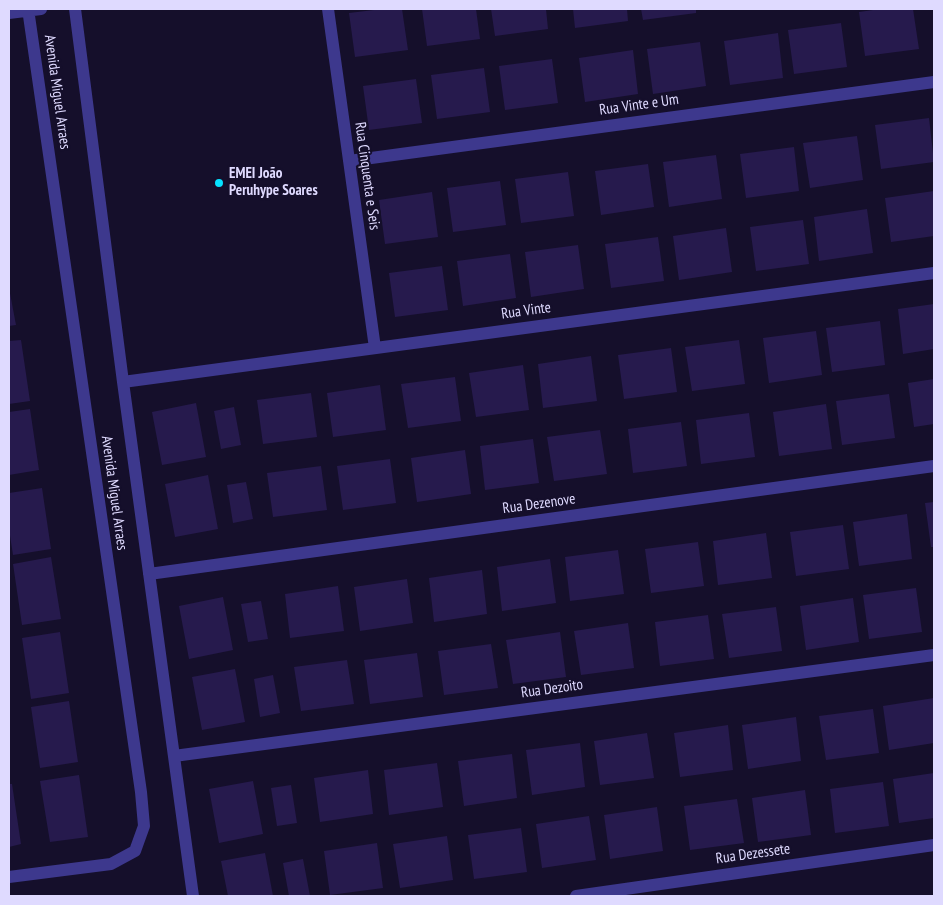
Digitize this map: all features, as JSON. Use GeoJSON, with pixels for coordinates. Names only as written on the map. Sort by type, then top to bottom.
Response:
{"type":"FeatureCollection","features":[{"type":"Feature","properties":{"kind":"street","name":"Avenida Miguel Arraes"},"geometry":{"type":"LineString","coordinates":[[9,877],[111,864],[135,851],[144,826],[33,9]]}},
{"type":"Feature","properties":{"kind":"street"},"geometry":{"type":"LineString","coordinates":[[9,13],[33,9]]}},
{"type":"Feature","properties":{"kind":"street","name":"Avenida Miguel Arraes"},"geometry":{"type":"LineString","coordinates":[[75,9],[123,382],[193,896]]}},
{"type":"Feature","properties":{"kind":"street","name":"Rua Cinquenta e Seis"},"geometry":{"type":"LineString","coordinates":[[328,9],[375,348]]}},
{"type":"Feature","properties":{"kind":"street","name":"Rua Vinte e Um"},"geometry":{"type":"LineString","coordinates":[[349,160],[934,82]]}},
{"type":"Feature","properties":{"kind":"street","name":"Rua Vinte"},"geometry":{"type":"LineString","coordinates":[[123,382],[934,274]]}},
{"type":"Feature","properties":{"kind":"street","name":"Rua Dezenove"},"geometry":{"type":"LineString","coordinates":[[149,574],[934,466]]}},
{"type":"Feature","properties":{"kind":"street","name":"Rua Dezoito"},"geometry":{"type":"LineString","coordinates":[[174,756],[934,655]]}},
{"type":"Feature","properties":{"kind":"street","name":"Rua Dezessete"},"geometry":{"type":"LineString","coordinates":[[576,896],[934,845]]}},
{"type":"Feature","properties":{"kind":"building"},"geometry":{"type":"Polygon","coordinates":[[[382,9],[402,9],[408,50],[355,57],[349,13],[382,9]]]}},
{"type":"Feature","properties":{"kind":"building"},"geometry":{"type":"Polygon","coordinates":[[[422,9],[476,9],[480,39],[427,46],[422,9]]]}},
{"type":"Feature","properties":{"kind":"building"},"geometry":{"type":"Polygon","coordinates":[[[491,9],[546,9],[548,29],[495,36],[491,9]]]}},
{"type":"Feature","properties":{"kind":"building"},"geometry":{"type":"Polygon","coordinates":[[[573,9],[627,9],[628,21],[575,28],[573,9]]]}},
{"type":"Feature","properties":{"kind":"building"},"geometry":{"type":"Polygon","coordinates":[[[641,9],[696,9],[696,13],[643,20],[641,9]]]}},
{"type":"Feature","properties":{"kind":"building"},"geometry":{"type":"Polygon","coordinates":[[[880,9],[913,9],[919,49],[865,56],[859,12],[880,9]]]}},
{"type":"Feature","properties":{"kind":"building"},"geometry":{"type":"Polygon","coordinates":[[[841,23],[847,67],[794,74],[788,30],[841,23]]]}},
{"type":"Feature","properties":{"kind":"building"},"geometry":{"type":"Polygon","coordinates":[[[778,33],[783,78],[730,85],[724,41],[778,33]]]}},
{"type":"Feature","properties":{"kind":"building"},"geometry":{"type":"Polygon","coordinates":[[[700,42],[706,86],[653,94],[647,49],[700,42]]]}},
{"type":"Feature","properties":{"kind":"building"},"geometry":{"type":"Polygon","coordinates":[[[633,50],[638,94],[585,102],[579,58],[633,50]]]}},
{"type":"Feature","properties":{"kind":"building"},"geometry":{"type":"Polygon","coordinates":[[[552,59],[558,103],[505,110],[499,66],[552,59]]]}},
{"type":"Feature","properties":{"kind":"building"},"geometry":{"type":"Polygon","coordinates":[[[484,68],[490,112],[437,119],[431,75],[484,68]]]}},
{"type":"Feature","properties":{"kind":"building"},"geometry":{"type":"Polygon","coordinates":[[[416,79],[422,123],[369,130],[363,86],[416,79]]]}},
{"type":"Feature","properties":{"kind":"building"},"geometry":{"type":"Polygon","coordinates":[[[929,118],[934,162],[881,169],[875,125],[929,118]]]}},
{"type":"Feature","properties":{"kind":"building"},"geometry":{"type":"Polygon","coordinates":[[[857,136],[863,180],[810,188],[803,143],[857,136]]]}},
{"type":"Feature","properties":{"kind":"building"},"geometry":{"type":"Polygon","coordinates":[[[794,147],[799,191],[746,198],[740,154],[794,147]]]}},
{"type":"Feature","properties":{"kind":"building"},"geometry":{"type":"Polygon","coordinates":[[[716,155],[722,199],[669,207],[663,162],[716,155]]]}},
{"type":"Feature","properties":{"kind":"building"},"geometry":{"type":"Polygon","coordinates":[[[648,164],[654,207],[601,215],[595,171],[648,164]]]}},
{"type":"Feature","properties":{"kind":"building"},"geometry":{"type":"Polygon","coordinates":[[[568,172],[574,216],[521,223],[515,179],[568,172]]]}},
{"type":"Feature","properties":{"kind":"building"},"geometry":{"type":"Polygon","coordinates":[[[500,181],[506,225],[453,232],[447,188],[500,181]]]}},
{"type":"Feature","properties":{"kind":"building"},"geometry":{"type":"Polygon","coordinates":[[[934,191],[934,236],[891,242],[885,198],[934,191]]]}},
{"type":"Feature","properties":{"kind":"building"},"geometry":{"type":"Polygon","coordinates":[[[432,192],[438,237],[385,244],[379,200],[432,192]]]}},
{"type":"Feature","properties":{"kind":"building"},"geometry":{"type":"Polygon","coordinates":[[[867,209],[873,253],[819,261],[814,217],[867,209]]]}},
{"type":"Feature","properties":{"kind":"building"},"geometry":{"type":"Polygon","coordinates":[[[803,220],[809,264],[756,271],[750,227],[803,220]]]}},
{"type":"Feature","properties":{"kind":"building"},"geometry":{"type":"Polygon","coordinates":[[[726,228],[732,272],[679,280],[673,236],[726,228]]]}},
{"type":"Feature","properties":{"kind":"building"},"geometry":{"type":"Polygon","coordinates":[[[658,237],[664,281],[611,288],[605,244],[658,237]]]}},
{"type":"Feature","properties":{"kind":"building"},"geometry":{"type":"Polygon","coordinates":[[[578,245],[584,289],[531,297],[525,252],[578,245]]]}},
{"type":"Feature","properties":{"kind":"building"},"geometry":{"type":"Polygon","coordinates":[[[510,254],[516,298],[463,306],[457,261],[510,254]]]}},
{"type":"Feature","properties":{"kind":"building"},"geometry":{"type":"Polygon","coordinates":[[[442,266],[448,310],[395,317],[389,273],[442,266]]]}},
{"type":"Feature","properties":{"kind":"building"},"geometry":{"type":"Polygon","coordinates":[[[9,288],[16,325],[9,326],[9,288]]]}},
{"type":"Feature","properties":{"kind":"building"},"geometry":{"type":"Polygon","coordinates":[[[934,304],[934,349],[903,354],[898,309],[934,304]]]}},
{"type":"Feature","properties":{"kind":"building"},"geometry":{"type":"Polygon","coordinates":[[[880,321],[885,365],[832,372],[826,328],[880,321]]]}},
{"type":"Feature","properties":{"kind":"building"},"geometry":{"type":"Polygon","coordinates":[[[816,331],[822,375],[769,383],[763,338],[816,331]]]}},
{"type":"Feature","properties":{"kind":"building"},"geometry":{"type":"Polygon","coordinates":[[[21,340],[30,401],[9,404],[9,341],[21,340]]]}},
{"type":"Feature","properties":{"kind":"building"},"geometry":{"type":"Polygon","coordinates":[[[739,340],[745,384],[692,391],[685,347],[739,340]]]}},
{"type":"Feature","properties":{"kind":"building"},"geometry":{"type":"Polygon","coordinates":[[[671,348],[677,392],[624,399],[618,355],[671,348]]]}},
{"type":"Feature","properties":{"kind":"building"},"geometry":{"type":"Polygon","coordinates":[[[591,356],[597,401],[543,408],[538,364],[591,356]]]}},
{"type":"Feature","properties":{"kind":"building"},"geometry":{"type":"Polygon","coordinates":[[[523,365],[529,410],[476,417],[469,373],[523,365]]]}},
{"type":"Feature","properties":{"kind":"building"},"geometry":{"type":"Polygon","coordinates":[[[455,377],[461,421],[408,428],[401,384],[455,377]]]}},
{"type":"Feature","properties":{"kind":"building"},"geometry":{"type":"Polygon","coordinates":[[[934,379],[934,424],[914,427],[908,383],[934,379]]]}},
{"type":"Feature","properties":{"kind":"building"},"geometry":{"type":"Polygon","coordinates":[[[380,385],[386,430],[333,437],[327,393],[380,385]]]}},
{"type":"Feature","properties":{"kind":"building"},"geometry":{"type":"Polygon","coordinates":[[[311,393],[317,437],[263,444],[257,400],[311,393]]]}},
{"type":"Feature","properties":{"kind":"building"},"geometry":{"type":"Polygon","coordinates":[[[889,394],[895,438],[842,445],[836,401],[889,394]]]}},
{"type":"Feature","properties":{"kind":"building"},"geometry":{"type":"Polygon","coordinates":[[[196,403],[206,457],[162,465],[152,412],[196,403]]]}},
{"type":"Feature","properties":{"kind":"building"},"geometry":{"type":"Polygon","coordinates":[[[826,404],[832,449],[779,456],[773,412],[826,404]]]}},
{"type":"Feature","properties":{"kind":"building"},"geometry":{"type":"Polygon","coordinates":[[[234,407],[241,445],[221,449],[214,411],[234,407]]]}},
{"type":"Feature","properties":{"kind":"building"},"geometry":{"type":"Polygon","coordinates":[[[30,409],[39,470],[9,475],[9,412],[30,409]]]}},
{"type":"Feature","properties":{"kind":"building"},"geometry":{"type":"Polygon","coordinates":[[[749,413],[755,457],[701,464],[696,420],[749,413]]]}},
{"type":"Feature","properties":{"kind":"building"},"geometry":{"type":"Polygon","coordinates":[[[681,422],[687,466],[633,473],[628,429],[681,422]]]}},
{"type":"Feature","properties":{"kind":"building"},"geometry":{"type":"Polygon","coordinates":[[[600,430],[607,474],[554,481],[547,437],[600,430]]]}},
{"type":"Feature","properties":{"kind":"building"},"geometry":{"type":"Polygon","coordinates":[[[533,439],[539,483],[485,490],[480,446],[533,439]]]}},
{"type":"Feature","properties":{"kind":"building"},"geometry":{"type":"Polygon","coordinates":[[[465,450],[471,494],[417,502],[411,458],[465,450]]]}},
{"type":"Feature","properties":{"kind":"building"},"geometry":{"type":"Polygon","coordinates":[[[390,459],[396,503],[343,510],[337,466],[390,459]]]}},
{"type":"Feature","properties":{"kind":"building"},"geometry":{"type":"Polygon","coordinates":[[[321,466],[327,510],[273,517],[267,473],[321,466]]]}},
{"type":"Feature","properties":{"kind":"building"},"geometry":{"type":"Polygon","coordinates":[[[208,475],[218,529],[175,537],[165,484],[208,475]]]}},
{"type":"Feature","properties":{"kind":"building"},"geometry":{"type":"Polygon","coordinates":[[[246,482],[253,519],[233,523],[227,485],[246,482]]]}},
{"type":"Feature","properties":{"kind":"building"},"geometry":{"type":"Polygon","coordinates":[[[42,488],[51,549],[13,555],[9,529],[9,493],[42,488]]]}},
{"type":"Feature","properties":{"kind":"building"},"geometry":{"type":"Polygon","coordinates":[[[934,502],[934,547],[931,547],[925,503],[934,502]]]}},
{"type":"Feature","properties":{"kind":"building"},"geometry":{"type":"Polygon","coordinates":[[[907,514],[912,559],[859,566],[853,522],[907,514]]]}},
{"type":"Feature","properties":{"kind":"building"},"geometry":{"type":"Polygon","coordinates":[[[843,525],[849,569],[796,576],[790,532],[843,525]]]}},
{"type":"Feature","properties":{"kind":"building"},"geometry":{"type":"Polygon","coordinates":[[[766,533],[772,578],[718,585],[713,541],[766,533]]]}},
{"type":"Feature","properties":{"kind":"building"},"geometry":{"type":"Polygon","coordinates":[[[698,542],[704,586],[651,593],[645,549],[698,542]]]}},
{"type":"Feature","properties":{"kind":"building"},"geometry":{"type":"Polygon","coordinates":[[[618,550],[624,594],[570,601],[565,557],[618,550]]]}},
{"type":"Feature","properties":{"kind":"building"},"geometry":{"type":"Polygon","coordinates":[[[51,557],[61,619],[22,625],[13,564],[51,557]]]}},
{"type":"Feature","properties":{"kind":"building"},"geometry":{"type":"Polygon","coordinates":[[[550,559],[556,603],[502,611],[497,567],[550,559]]]}},
{"type":"Feature","properties":{"kind":"building"},"geometry":{"type":"Polygon","coordinates":[[[482,570],[487,614],[434,622],[429,578],[482,570]]]}},
{"type":"Feature","properties":{"kind":"building"},"geometry":{"type":"Polygon","coordinates":[[[407,579],[413,623],[360,631],[354,587],[407,579]]]}},
{"type":"Feature","properties":{"kind":"building"},"geometry":{"type":"Polygon","coordinates":[[[338,586],[344,631],[290,638],[285,594],[338,586]]]}},
{"type":"Feature","properties":{"kind":"building"},"geometry":{"type":"Polygon","coordinates":[[[916,588],[922,632],[869,639],[863,595],[916,588]]]}},
{"type":"Feature","properties":{"kind":"building"},"geometry":{"type":"Polygon","coordinates":[[[223,597],[233,650],[189,659],[179,606],[223,597]]]}},
{"type":"Feature","properties":{"kind":"building"},"geometry":{"type":"Polygon","coordinates":[[[853,598],[859,642],[806,650],[800,606],[853,598]]]}},
{"type":"Feature","properties":{"kind":"building"},"geometry":{"type":"Polygon","coordinates":[[[261,601],[268,639],[248,642],[241,604],[261,601]]]}},
{"type":"Feature","properties":{"kind":"building"},"geometry":{"type":"Polygon","coordinates":[[[776,607],[782,651],[729,658],[722,614],[776,607]]]}},
{"type":"Feature","properties":{"kind":"building"},"geometry":{"type":"Polygon","coordinates":[[[708,615],[714,659],[660,666],[655,622],[708,615]]]}},
{"type":"Feature","properties":{"kind":"building"},"geometry":{"type":"Polygon","coordinates":[[[628,623],[634,668],[581,675],[574,631],[628,623]]]}},
{"type":"Feature","properties":{"kind":"building"},"geometry":{"type":"Polygon","coordinates":[[[60,632],[69,693],[31,699],[22,638],[60,632]]]}},
{"type":"Feature","properties":{"kind":"building"},"geometry":{"type":"Polygon","coordinates":[[[560,632],[566,677],[513,684],[506,640],[560,632]]]}},
{"type":"Feature","properties":{"kind":"building"},"geometry":{"type":"Polygon","coordinates":[[[491,644],[498,688],[444,695],[438,651],[491,644]]]}},
{"type":"Feature","properties":{"kind":"building"},"geometry":{"type":"Polygon","coordinates":[[[417,653],[423,697],[370,704],[364,660],[417,653]]]}},
{"type":"Feature","properties":{"kind":"building"},"geometry":{"type":"Polygon","coordinates":[[[347,660],[354,704],[301,711],[294,667],[347,660]]]}},
{"type":"Feature","properties":{"kind":"building"},"geometry":{"type":"Polygon","coordinates":[[[235,669],[245,722],[202,730],[192,677],[235,669]]]}},
{"type":"Feature","properties":{"kind":"building"},"geometry":{"type":"Polygon","coordinates":[[[273,675],[280,713],[260,717],[254,679],[273,675]]]}},
{"type":"Feature","properties":{"kind":"building"},"geometry":{"type":"Polygon","coordinates":[[[934,698],[934,743],[889,750],[883,706],[934,698]]]}},
{"type":"Feature","properties":{"kind":"building"},"geometry":{"type":"Polygon","coordinates":[[[69,701],[78,762],[40,768],[31,707],[69,701]]]}},
{"type":"Feature","properties":{"kind":"building"},"geometry":{"type":"Polygon","coordinates":[[[873,709],[879,753],[826,760],[819,716],[873,709]]]}},
{"type":"Feature","properties":{"kind":"building"},"geometry":{"type":"Polygon","coordinates":[[[796,717],[801,761],[748,769],[742,725],[796,717]]]}},
{"type":"Feature","properties":{"kind":"building"},"geometry":{"type":"Polygon","coordinates":[[[728,725],[733,770],[680,777],[674,733],[728,725]]]}},
{"type":"Feature","properties":{"kind":"building"},"geometry":{"type":"Polygon","coordinates":[[[647,733],[654,778],[600,785],[594,741],[647,733]]]}},
{"type":"Feature","properties":{"kind":"building"},"geometry":{"type":"Polygon","coordinates":[[[580,743],[585,787],[532,795],[526,750],[580,743]]]}},
{"type":"Feature","properties":{"kind":"building"},"geometry":{"type":"Polygon","coordinates":[[[512,754],[517,798],[464,806],[458,761],[512,754]]]}},
{"type":"Feature","properties":{"kind":"building"},"geometry":{"type":"Polygon","coordinates":[[[437,763],[443,807],[389,815],[384,770],[437,763]]]}},
{"type":"Feature","properties":{"kind":"building"},"geometry":{"type":"Polygon","coordinates":[[[368,770],[373,814],[320,822],[314,778],[368,770]]]}},
{"type":"Feature","properties":{"kind":"building"},"geometry":{"type":"Polygon","coordinates":[[[934,773],[934,818],[899,823],[893,779],[934,773]]]}},
{"type":"Feature","properties":{"kind":"building"},"geometry":{"type":"Polygon","coordinates":[[[79,775],[88,837],[50,842],[40,781],[79,775]]]}},
{"type":"Feature","properties":{"kind":"building"},"geometry":{"type":"Polygon","coordinates":[[[253,781],[263,834],[219,843],[209,789],[253,781]]]}},
{"type":"Feature","properties":{"kind":"building"},"geometry":{"type":"Polygon","coordinates":[[[883,782],[889,826],[835,833],[830,789],[883,782]]]}},
{"type":"Feature","properties":{"kind":"building"},"geometry":{"type":"Polygon","coordinates":[[[9,784],[12,784],[21,844],[9,847],[9,784]]]}},
{"type":"Feature","properties":{"kind":"building"},"geometry":{"type":"Polygon","coordinates":[[[291,785],[297,823],[277,826],[271,788],[291,785]]]}},
{"type":"Feature","properties":{"kind":"building"},"geometry":{"type":"Polygon","coordinates":[[[805,790],[811,835],[758,842],[752,798],[805,790]]]}},
{"type":"Feature","properties":{"kind":"building"},"geometry":{"type":"Polygon","coordinates":[[[737,799],[744,843],[690,850],[684,806],[737,799]]]}},
{"type":"Feature","properties":{"kind":"building"},"geometry":{"type":"Polygon","coordinates":[[[657,807],[663,851],[610,859],[604,815],[657,807]]]}},
{"type":"Feature","properties":{"kind":"building"},"geometry":{"type":"Polygon","coordinates":[[[589,816],[596,860],[542,868],[536,824],[589,816]]]}},
{"type":"Feature","properties":{"kind":"building"},"geometry":{"type":"Polygon","coordinates":[[[521,828],[527,872],[474,879],[468,835],[521,828]]]}},
{"type":"Feature","properties":{"kind":"building"},"geometry":{"type":"Polygon","coordinates":[[[447,836],[453,880],[400,888],[393,844],[447,836]]]}},
{"type":"Feature","properties":{"kind":"building"},"geometry":{"type":"Polygon","coordinates":[[[377,843],[383,888],[330,895],[324,851],[377,843]]]}},
{"type":"Feature","properties":{"kind":"building"},"geometry":{"type":"Polygon","coordinates":[[[265,853],[273,896],[228,896],[221,861],[265,853]]]}},
{"type":"Feature","properties":{"kind":"building"},"geometry":{"type":"Polygon","coordinates":[[[303,859],[310,896],[289,896],[283,863],[303,859]]]}},
{"type":"Feature","properties":{"kind":"place","name":"EMEI João Peruhype Soares"},"geometry":{"type":"Point","coordinates":[219,183]}}]}
